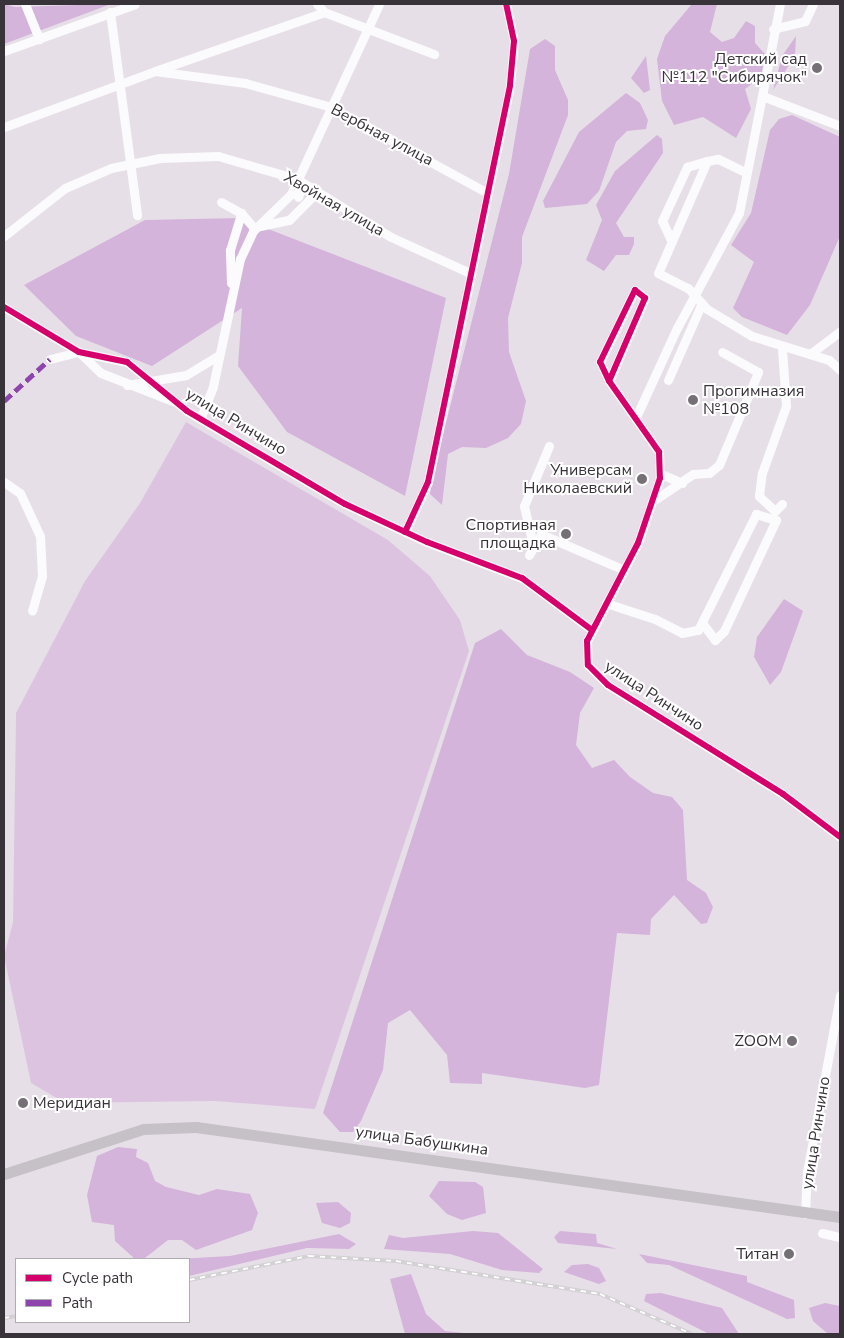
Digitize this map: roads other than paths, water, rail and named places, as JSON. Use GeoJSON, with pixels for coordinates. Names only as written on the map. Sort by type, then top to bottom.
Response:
{"type":"FeatureCollection","features":[{"type":"Feature","properties":{"kind":"main road","name":"улица Бабушкина"},"geometry":{"type":"LineString","coordinates":[[4,1174],[143,1129],[196,1127],[805,1214],[840,1217]]}},
{"type":"Feature","properties":{"kind":"street"},"geometry":{"type":"LineString","coordinates":[[25,4],[39,39]]}},
{"type":"Feature","properties":{"kind":"street"},"geometry":{"type":"LineString","coordinates":[[4,51],[131,4]]}},
{"type":"Feature","properties":{"kind":"street"},"geometry":{"type":"LineString","coordinates":[[317,4],[324,12],[366,31],[434,54]]}},
{"type":"Feature","properties":{"kind":"street"},"geometry":{"type":"LineString","coordinates":[[200,419],[218,356],[232,285],[258,227],[291,194],[298,181],[328,106],[379,4]]}},
{"type":"Feature","properties":{"kind":"street"},"geometry":{"type":"LineString","coordinates":[[405,532],[428,482],[514,62],[513,23],[506,4]]}},
{"type":"Feature","properties":{"kind":"street"},"geometry":{"type":"LineString","coordinates":[[636,417],[694,296],[739,214],[745,172],[765,97],[773,29],[780,4]]}},
{"type":"Feature","properties":{"kind":"street"},"geometry":{"type":"LineString","coordinates":[[773,29],[806,21],[813,4]]}},
{"type":"Feature","properties":{"kind":"street"},"geometry":{"type":"LineString","coordinates":[[110,12],[122,83],[129,162],[137,215]]}},
{"type":"Feature","properties":{"kind":"street","name":"Вербная улица"},"geometry":{"type":"LineString","coordinates":[[4,127],[155,71],[324,12]]}},
{"type":"Feature","properties":{"kind":"street","name":"Вербная улица"},"geometry":{"type":"LineString","coordinates":[[155,71],[245,83],[328,106],[486,192]]}},
{"type":"Feature","properties":{"kind":"street"},"geometry":{"type":"LineString","coordinates":[[765,97],[840,126]]}},
{"type":"Feature","properties":{"kind":"street","name":"Хвойная улица"},"geometry":{"type":"LineString","coordinates":[[4,236],[64,188],[129,162],[218,156],[298,181],[391,237],[470,273]]}},
{"type":"Feature","properties":{"kind":"street"},"geometry":{"type":"LineString","coordinates":[[671,240],[662,222],[687,167],[718,159],[745,172]]}},
{"type":"Feature","properties":{"kind":"street"},"geometry":{"type":"LineString","coordinates":[[707,161],[658,273],[685,286],[702,303],[752,336],[782,349],[810,354],[840,370]]}},
{"type":"Feature","properties":{"kind":"street"},"geometry":{"type":"LineString","coordinates":[[298,181],[300,207]]}},
{"type":"Feature","properties":{"kind":"street"},"geometry":{"type":"LineString","coordinates":[[258,227],[289,220],[316,193]]}},
{"type":"Feature","properties":{"kind":"street"},"geometry":{"type":"LineString","coordinates":[[221,202],[241,213],[258,227]]}},
{"type":"Feature","properties":{"kind":"street"},"geometry":{"type":"LineString","coordinates":[[232,285],[230,250],[241,213]]}},
{"type":"Feature","properties":{"kind":"street"},"geometry":{"type":"LineString","coordinates":[[592,630],[656,499],[661,474],[658,452],[636,417],[609,381],[600,362],[636,290],[645,298],[609,381]]}},
{"type":"Feature","properties":{"kind":"street"},"geometry":{"type":"LineString","coordinates":[[668,380],[702,303]]}},
{"type":"Feature","properties":{"kind":"street","name":"улица Ринчино"},"geometry":{"type":"LineString","coordinates":[[4,308],[79,352],[127,362],[152,380],[174,402],[200,419],[345,504],[405,532],[522,578],[592,630],[585,656],[593,672],[608,686],[783,794],[840,837]]}},
{"type":"Feature","properties":{"kind":"street"},"geometry":{"type":"LineString","coordinates":[[810,354],[840,330]]}},
{"type":"Feature","properties":{"kind":"street"},"geometry":{"type":"LineString","coordinates":[[782,349],[786,406],[762,473],[759,496],[775,511],[782,504]]}},
{"type":"Feature","properties":{"kind":"street"},"geometry":{"type":"LineString","coordinates":[[50,359],[79,352],[89,365],[127,385],[174,402]]}},
{"type":"Feature","properties":{"kind":"street"},"geometry":{"type":"LineString","coordinates":[[656,499],[682,483],[719,465],[756,377],[754,368],[722,352]]}},
{"type":"Feature","properties":{"kind":"street"},"geometry":{"type":"LineString","coordinates":[[127,385],[186,375],[218,356]]}},
{"type":"Feature","properties":{"kind":"street"},"geometry":{"type":"LineString","coordinates":[[533,545],[524,506],[549,446]]}},
{"type":"Feature","properties":{"kind":"street"},"geometry":{"type":"LineString","coordinates":[[661,474],[682,483]]}},
{"type":"Feature","properties":{"kind":"street"},"geometry":{"type":"LineString","coordinates":[[4,482],[20,493],[40,536],[42,576],[32,610]]}},
{"type":"Feature","properties":{"kind":"street"},"geometry":{"type":"LineString","coordinates":[[606,603],[682,633],[703,624],[756,514],[776,520],[724,631],[715,640],[703,624]]}},
{"type":"Feature","properties":{"kind":"street"},"geometry":{"type":"LineString","coordinates":[[529,555],[541,534],[622,569]]}},
{"type":"Feature","properties":{"kind":"street","name":"улица Ринчино"},"geometry":{"type":"LineString","coordinates":[[805,1214],[807,1172],[840,995]]}},
{"type":"Feature","properties":{"kind":"street"},"geometry":{"type":"LineString","coordinates":[[822,1233],[840,1237]]}},
{"type":"Feature","properties":{"kind":"railway"},"geometry":{"type":"LineString","coordinates":[[190,1280],[309,1256],[396,1261],[600,1294],[692,1334]]}},
{"type":"Feature","properties":{"kind":"railway"},"geometry":{"type":"LineString","coordinates":[[4,1318],[15,1316]]}},
{"type":"Feature","properties":{"kind":"place","name":"Детский сад №112 \"Сибирячок\""},"geometry":{"type":"Point","coordinates":[817,68]}},
{"type":"Feature","properties":{"kind":"place","name":"Прогимназия №108"},"geometry":{"type":"Point","coordinates":[693,400]}},
{"type":"Feature","properties":{"kind":"place","name":"Универсам Николаевский"},"geometry":{"type":"Point","coordinates":[642,479]}},
{"type":"Feature","properties":{"kind":"place","name":"Спортивная площадка"},"geometry":{"type":"Point","coordinates":[566,534]}},
{"type":"Feature","properties":{"kind":"place","name":"ZOOM"},"geometry":{"type":"Point","coordinates":[792,1041]}},
{"type":"Feature","properties":{"kind":"place","name":"Меридиан"},"geometry":{"type":"Point","coordinates":[23,1103]}},
{"type":"Feature","properties":{"kind":"place","name":"Титан"},"geometry":{"type":"Point","coordinates":[789,1254]}}]}
